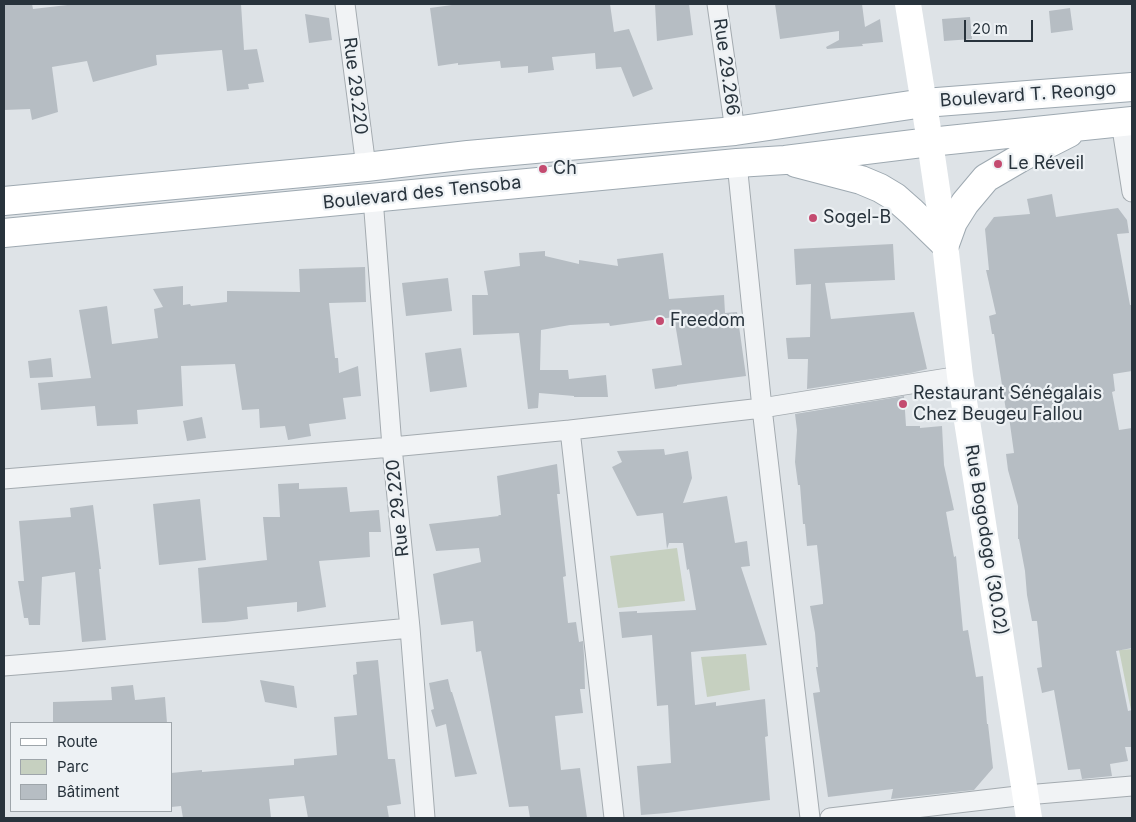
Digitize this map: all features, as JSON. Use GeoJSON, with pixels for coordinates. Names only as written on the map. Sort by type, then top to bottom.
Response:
{"type":"FeatureCollection","features":[{"type":"Feature","properties":{"kind":"main road","name":"Boulevard T. Reongo"},"geometry":{"type":"LineString","coordinates":[[924,103],[1132,87]]}},
{"type":"Feature","properties":{"kind":"main road","name":"Boulevard des Tensoba"},"geometry":{"type":"LineString","coordinates":[[4,201],[366,168],[468,155],[735,131],[924,103]]}},
{"type":"Feature","properties":{"kind":"main road","name":"Boulevard T. Reongo"},"geometry":{"type":"LineString","coordinates":[[930,142],[1127,121]]}},
{"type":"Feature","properties":{"kind":"main road"},"geometry":{"type":"LineString","coordinates":[[785,160],[861,180],[880,188],[895,197],[945,244],[953,222],[965,203],[986,178],[1022,156],[1084,126]]}},
{"type":"Feature","properties":{"kind":"main road","name":"Boulevard des Tensoba"},"geometry":{"type":"LineString","coordinates":[[4,233],[737,162],[785,160],[930,142]]}},
{"type":"Feature","properties":{"kind":"street","name":"Rue 29.220"},"geometry":{"type":"LineString","coordinates":[[345,4],[366,168]]}},
{"type":"Feature","properties":{"kind":"street","name":"Rue 29.266"},"geometry":{"type":"LineString","coordinates":[[717,4],[735,131]]}},
{"type":"Feature","properties":{"kind":"street","name":"Rue Bogodogo (30.02)"},"geometry":{"type":"LineString","coordinates":[[908,4],[945,244],[960,376],[1028,806]]}},
{"type":"Feature","properties":{"kind":"street"},"geometry":{"type":"LineString","coordinates":[[1127,121],[1132,192]]}},
{"type":"Feature","properties":{"kind":"street"},"geometry":{"type":"LineString","coordinates":[[737,162],[762,408],[810,818]]}},
{"type":"Feature","properties":{"kind":"street","name":"Rue 29.220"},"geometry":{"type":"LineString","coordinates":[[373,198],[392,447],[410,628],[425,818]]}},
{"type":"Feature","properties":{"kind":"street"},"geometry":{"type":"LineString","coordinates":[[4,479],[392,447],[570,430],[762,408],[960,376]]}},
{"type":"Feature","properties":{"kind":"street"},"geometry":{"type":"LineString","coordinates":[[570,430],[614,818]]}},
{"type":"Feature","properties":{"kind":"street"},"geometry":{"type":"LineString","coordinates":[[4,666],[410,628]]}},
{"type":"Feature","properties":{"kind":"street"},"geometry":{"type":"LineString","coordinates":[[830,818],[1028,806],[1132,786]]}},
{"type":"Feature","properties":{"kind":"green space"},"geometry":{"type":"Polygon","coordinates":[[[677,548],[685,601],[618,608],[610,556],[677,548]]]}},
{"type":"Feature","properties":{"kind":"green space"},"geometry":{"type":"Polygon","coordinates":[[[1132,649],[1132,710],[1131,710],[1119,650],[1132,649]]]}},
{"type":"Feature","properties":{"kind":"green space"},"geometry":{"type":"Polygon","coordinates":[[[746,654],[750,690],[707,697],[701,657],[746,654]]]}},
{"type":"Feature","properties":{"kind":"building"},"geometry":{"type":"Polygon","coordinates":[[[4,4],[32,4],[33,9],[76,4],[241,4],[244,50],[257,49],[264,82],[248,84],[249,89],[227,91],[222,50],[156,55],[157,65],[93,82],[87,61],[52,67],[58,112],[32,120],[30,109],[4,110],[4,4]]]}},
{"type":"Feature","properties":{"kind":"building"},"geometry":{"type":"Polygon","coordinates":[[[452,4],[610,4],[614,32],[629,29],[653,89],[633,97],[621,67],[596,69],[595,53],[552,57],[554,70],[528,73],[528,66],[501,68],[500,61],[438,66],[430,8],[452,4]]]}},
{"type":"Feature","properties":{"kind":"building"},"geometry":{"type":"Polygon","coordinates":[[[655,4],[689,4],[693,35],[657,41],[655,4]]]}},
{"type":"Feature","properties":{"kind":"building"},"geometry":{"type":"Polygon","coordinates":[[[775,4],[862,4],[865,27],[880,19],[883,42],[827,49],[826,47],[839,40],[839,31],[780,39],[775,4]]]}},
{"type":"Feature","properties":{"kind":"building"},"geometry":{"type":"Polygon","coordinates":[[[1070,8],[1073,30],[1051,33],[1049,11],[1070,8]]]}},
{"type":"Feature","properties":{"kind":"building"},"geometry":{"type":"Polygon","coordinates":[[[305,14],[329,18],[332,40],[309,43],[305,14]]]}},
{"type":"Feature","properties":{"kind":"building"},"geometry":{"type":"Polygon","coordinates":[[[970,17],[972,39],[944,41],[942,19],[970,17]]]}},
{"type":"Feature","properties":{"kind":"building"},"geometry":{"type":"Polygon","coordinates":[[[1052,194],[1056,217],[1118,208],[1127,220],[1129,233],[1117,234],[1130,305],[1132,305],[1132,371],[1113,374],[1115,391],[1112,392],[1119,430],[1132,428],[1132,648],[1116,651],[1128,711],[1132,710],[1132,747],[1125,747],[1128,761],[1110,764],[1112,776],[1082,779],[1080,769],[1068,770],[1054,690],[1042,693],[1037,668],[1042,667],[1037,621],[1032,621],[1025,571],[1018,539],[1018,506],[1008,470],[1006,454],[1014,453],[994,334],[992,334],[989,316],[996,314],[986,270],[989,270],[985,229],[994,217],[1030,214],[1027,199],[1052,194]]]}},
{"type":"Feature","properties":{"kind":"building"},"geometry":{"type":"Polygon","coordinates":[[[893,244],[895,280],[825,283],[831,319],[914,312],[927,369],[807,389],[808,359],[788,359],[786,338],[810,337],[811,284],[796,285],[794,249],[893,244]]]}},
{"type":"Feature","properties":{"kind":"building"},"geometry":{"type":"Polygon","coordinates":[[[545,251],[545,256],[579,264],[579,260],[618,266],[617,259],[663,253],[669,299],[724,295],[725,313],[737,312],[746,376],[655,389],[652,369],[682,365],[674,317],[610,326],[609,323],[570,325],[541,330],[540,370],[568,370],[569,379],[606,375],[608,397],[574,397],[539,393],[538,408],[528,409],[519,333],[473,335],[472,295],[488,295],[484,271],[520,266],[519,253],[545,251]]]}},
{"type":"Feature","properties":{"kind":"building"},"geometry":{"type":"Polygon","coordinates":[[[365,267],[366,302],[329,303],[335,358],[338,358],[339,373],[358,366],[361,396],[343,398],[346,419],[309,424],[311,436],[288,440],[285,426],[260,428],[259,409],[242,410],[235,364],[181,366],[183,406],[137,410],[138,424],[97,426],[95,406],[41,410],[38,383],[91,378],[79,310],[107,306],[112,344],[158,338],[154,309],[163,307],[153,289],[183,286],[183,305],[190,304],[191,306],[227,302],[227,291],[300,292],[299,269],[365,267]]]}},
{"type":"Feature","properties":{"kind":"building"},"geometry":{"type":"Polygon","coordinates":[[[448,278],[452,311],[406,316],[402,283],[448,278]]]}},
{"type":"Feature","properties":{"kind":"building"},"geometry":{"type":"Polygon","coordinates":[[[461,348],[467,387],[430,392],[425,353],[461,348]]]}},
{"type":"Feature","properties":{"kind":"building"},"geometry":{"type":"Polygon","coordinates":[[[51,358],[53,377],[30,378],[28,361],[51,358]]]}},
{"type":"Feature","properties":{"kind":"building"},"geometry":{"type":"Polygon","coordinates":[[[904,396],[906,426],[920,426],[920,428],[942,426],[944,465],[954,510],[946,512],[954,557],[956,556],[963,631],[968,630],[976,677],[983,676],[993,768],[974,790],[891,799],[893,789],[828,797],[813,693],[820,692],[816,667],[818,667],[815,633],[810,606],[823,604],[823,601],[817,545],[807,546],[805,524],[803,524],[800,485],[798,485],[795,462],[797,430],[795,414],[904,396]]]}},
{"type":"Feature","properties":{"kind":"building"},"geometry":{"type":"Polygon","coordinates":[[[202,417],[206,438],[187,441],[183,421],[202,417]]]}},
{"type":"Feature","properties":{"kind":"building"},"geometry":{"type":"Polygon","coordinates":[[[664,449],[665,455],[688,451],[692,478],[683,503],[727,496],[735,543],[747,541],[750,566],[741,567],[767,645],[691,652],[695,705],[716,702],[716,706],[765,699],[768,736],[765,737],[770,800],[641,815],[637,766],[671,763],[668,705],[657,706],[652,635],[622,638],[619,612],[696,610],[683,543],[669,543],[667,549],[663,513],[637,516],[612,467],[622,462],[617,451],[664,449]]]}},
{"type":"Feature","properties":{"kind":"building"},"geometry":{"type":"Polygon","coordinates":[[[557,464],[560,494],[557,494],[566,576],[563,577],[568,623],[576,622],[579,642],[583,641],[585,689],[580,689],[583,713],[555,716],[561,770],[580,768],[587,818],[530,818],[528,806],[509,807],[481,651],[476,652],[473,621],[441,625],[433,574],[481,562],[479,548],[436,551],[429,524],[499,516],[501,515],[497,476],[557,464]]]}},
{"type":"Feature","properties":{"kind":"building"},"geometry":{"type":"Polygon","coordinates":[[[299,483],[299,489],[347,487],[350,512],[379,510],[381,532],[369,532],[370,557],[319,561],[326,607],[297,612],[297,602],[247,607],[248,619],[202,623],[198,568],[267,560],[263,517],[280,517],[278,484],[299,483]]]}},
{"type":"Feature","properties":{"kind":"building"},"geometry":{"type":"Polygon","coordinates":[[[200,499],[206,560],[159,565],[153,504],[200,499]]]}},
{"type":"Feature","properties":{"kind":"building"},"geometry":{"type":"Polygon","coordinates":[[[93,505],[101,569],[99,569],[106,640],[82,642],[75,572],[42,577],[40,625],[29,625],[28,618],[24,618],[18,581],[24,581],[19,521],[71,517],[70,508],[93,505]]]}},
{"type":"Feature","properties":{"kind":"building"},"geometry":{"type":"Polygon","coordinates":[[[378,660],[388,759],[395,759],[401,804],[387,806],[389,818],[308,818],[304,796],[269,799],[271,818],[183,818],[181,806],[172,807],[172,773],[294,765],[294,759],[337,755],[334,717],[357,715],[353,675],[357,674],[356,662],[378,660]]]}},
{"type":"Feature","properties":{"kind":"building"},"geometry":{"type":"Polygon","coordinates":[[[448,679],[477,774],[455,777],[446,724],[436,727],[431,710],[434,709],[429,683],[448,679]]]}},
{"type":"Feature","properties":{"kind":"building"},"geometry":{"type":"Polygon","coordinates":[[[260,680],[294,686],[297,708],[265,702],[260,680]]]}},
{"type":"Feature","properties":{"kind":"building"},"geometry":{"type":"Polygon","coordinates":[[[133,685],[135,700],[165,697],[167,722],[53,722],[53,702],[112,700],[111,687],[133,685]]]}},
{"type":"Feature","properties":{"kind":"place","name":"Le Réveil"},"geometry":{"type":"Point","coordinates":[998,164]}},
{"type":"Feature","properties":{"kind":"place","name":"Ch"},"geometry":{"type":"Point","coordinates":[543,169]}},
{"type":"Feature","properties":{"kind":"place","name":"Sogel-B"},"geometry":{"type":"Point","coordinates":[813,218]}},
{"type":"Feature","properties":{"kind":"place","name":"Freedom"},"geometry":{"type":"Point","coordinates":[660,321]}},
{"type":"Feature","properties":{"kind":"place","name":"Restaurant Sénégalais Chez Beugeu Fallou"},"geometry":{"type":"Point","coordinates":[903,404]}}]}
